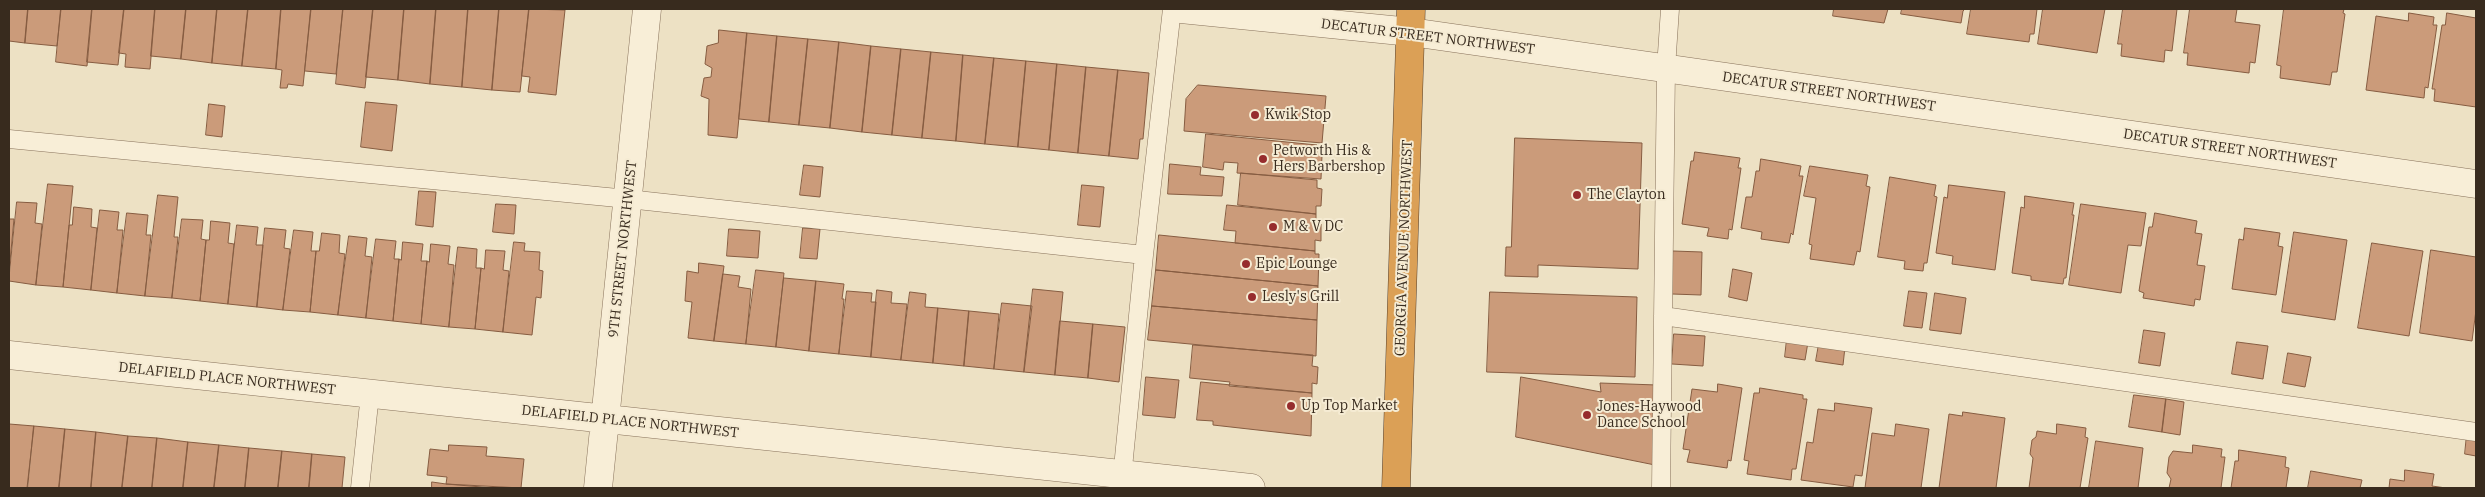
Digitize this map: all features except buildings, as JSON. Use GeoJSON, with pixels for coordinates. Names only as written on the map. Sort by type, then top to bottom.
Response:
{"type":"FeatureCollection","features":[{"type":"Feature","properties":{"kind":"highway","name":"GEORGIA AVENUE NORTHWEST"},"geometry":{"type":"LineString","coordinates":[[1396,488],[1411,21]]}},
{"type":"Feature","properties":{"kind":"street","name":"9TH STREET NORTHWEST"},"geometry":{"type":"LineString","coordinates":[[598,488],[647,9]]}},
{"type":"Feature","properties":{"kind":"street","name":"DECATUR STREET NORTHWEST"},"geometry":{"type":"LineString","coordinates":[[1181,9],[1411,21],[1666,68],[2476,184]]}},
{"type":"Feature","properties":{"kind":"street","name":"DELAFIELD PLACE NORTHWEST"},"geometry":{"type":"LineString","coordinates":[[9,355],[605,419],[1122,481],[1251,488]]}},
{"type":"Feature","properties":{"kind":"lane"},"geometry":{"type":"LineString","coordinates":[[1122,481],[1144,255],[1172,9]]}},
{"type":"Feature","properties":{"kind":"lane"},"geometry":{"type":"LineString","coordinates":[[1661,488],[1666,68],[1670,9]]}},
{"type":"Feature","properties":{"kind":"lane"},"geometry":{"type":"LineString","coordinates":[[9,139],[628,199],[1144,255]]}},
{"type":"Feature","properties":{"kind":"lane"},"geometry":{"type":"LineString","coordinates":[[1663,316],[2476,432]]}},
{"type":"Feature","properties":{"kind":"lane"},"geometry":{"type":"LineString","coordinates":[[360,488],[370,394]]}},
{"type":"Feature","properties":{"kind":"place","name":"Kwik Stop"},"geometry":{"type":"Point","coordinates":[1255,115]}},
{"type":"Feature","properties":{"kind":"place","name":"Petworth His & Hers Barbershop"},"geometry":{"type":"Point","coordinates":[1263,159]}},
{"type":"Feature","properties":{"kind":"place","name":"The Clayton"},"geometry":{"type":"Point","coordinates":[1577,195]}},
{"type":"Feature","properties":{"kind":"place","name":"M & V DC"},"geometry":{"type":"Point","coordinates":[1273,227]}},
{"type":"Feature","properties":{"kind":"place","name":"Epic Lounge"},"geometry":{"type":"Point","coordinates":[1246,264]}},
{"type":"Feature","properties":{"kind":"place","name":"Lesly's Grill"},"geometry":{"type":"Point","coordinates":[1252,297]}},
{"type":"Feature","properties":{"kind":"place","name":"Up Top Market"},"geometry":{"type":"Point","coordinates":[1291,406]}},
{"type":"Feature","properties":{"kind":"place","name":"Jones-Haywood Dance School"},"geometry":{"type":"Point","coordinates":[1587,415]}}]}
